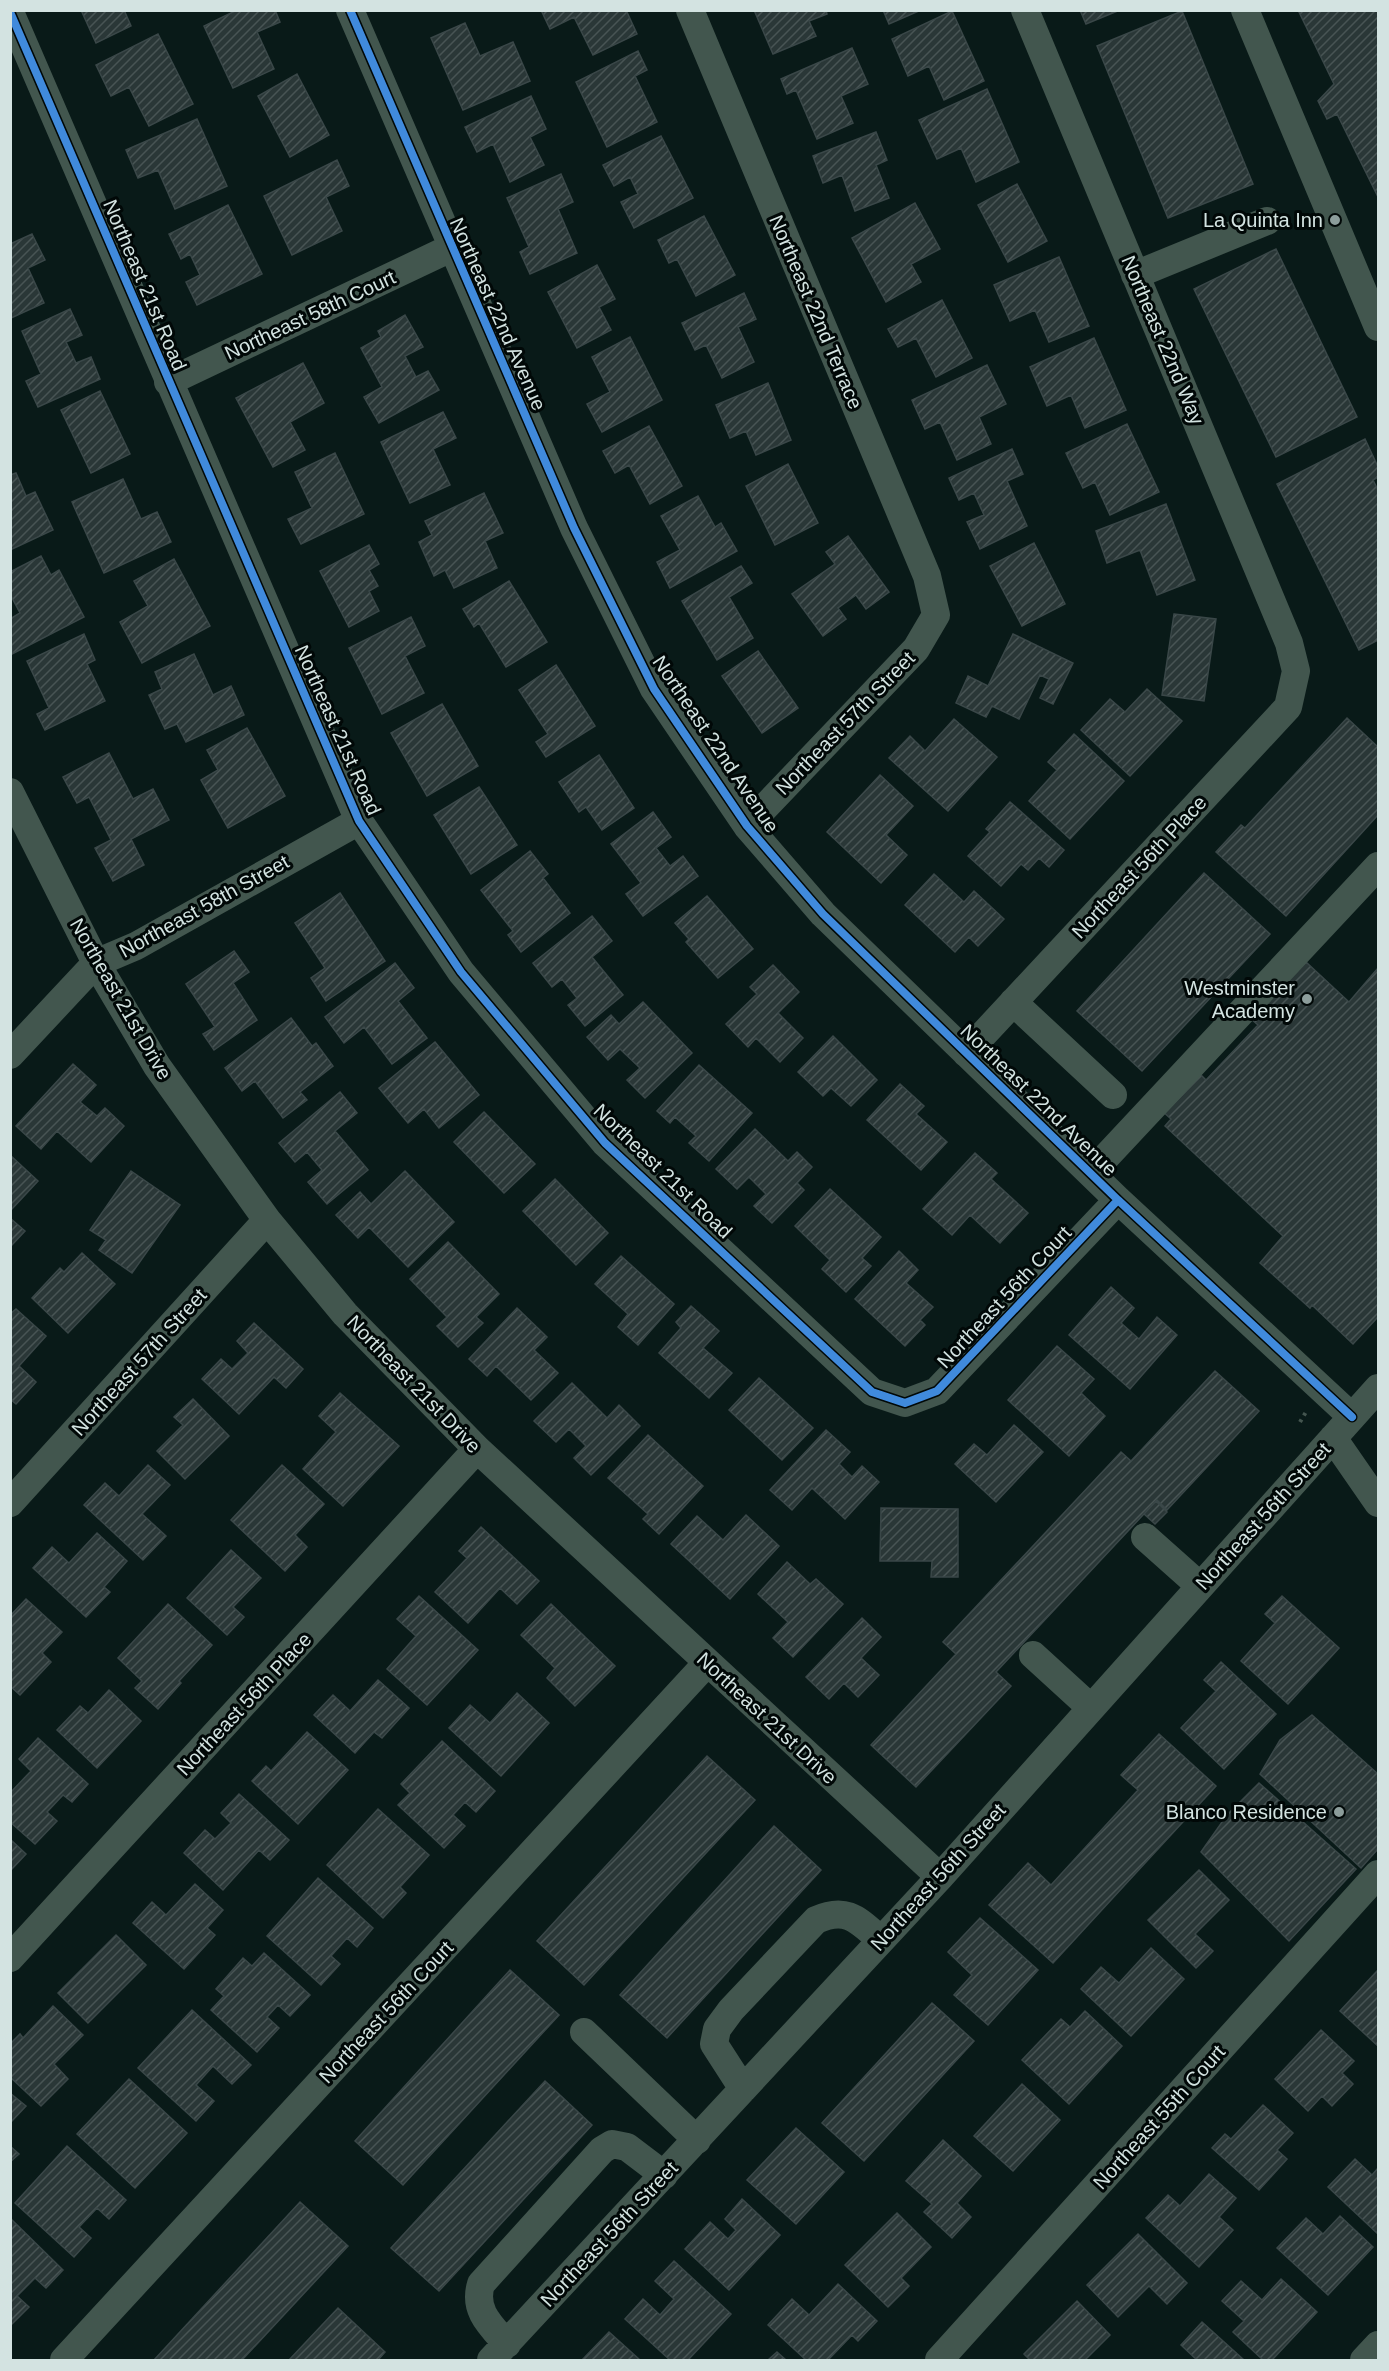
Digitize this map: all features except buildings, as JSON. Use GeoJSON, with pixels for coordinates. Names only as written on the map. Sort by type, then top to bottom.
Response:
{"type":"FeatureCollection","features":[{"type":"Feature","properties":{"kind":"street","name":"Northeast 22nd Avenue"},"geometry":{"type":"LineString","coordinates":[[350,10],[574,528],[654,689],[747,826],[823,914],[1118,1200],[1352,1417]]}},
{"type":"Feature","properties":{"kind":"street","name":"Northeast 22nd Terrace"},"geometry":{"type":"LineString","coordinates":[[690,10],[927,576],[936,615]]}},
{"type":"Feature","properties":{"kind":"street","name":"Northeast 22nd Way"},"geometry":{"type":"LineString","coordinates":[[1025,10],[1289,643],[1296,671]]}},
{"type":"Feature","properties":{"kind":"street"},"geometry":{"type":"LineString","coordinates":[[1245,10],[1378,327]]}},
{"type":"Feature","properties":{"kind":"street","name":"Northeast 21st Road"},"geometry":{"type":"LineString","coordinates":[[10,12],[359,821],[461,972],[605,1143],[872,1392],[905,1403]]}},
{"type":"Feature","properties":{"kind":"street"},"geometry":{"type":"LineString","coordinates":[[1135,275],[1267,221]]}},
{"type":"Feature","properties":{"kind":"street","name":"Northeast 58th Court"},"geometry":{"type":"LineString","coordinates":[[168,381],[451,248]]}},
{"type":"Feature","properties":{"kind":"street","name":"Northeast 57th Street"},"geometry":{"type":"LineString","coordinates":[[747,826],[916,649],[936,615]]}},
{"type":"Feature","properties":{"kind":"street","name":"Northeast 56th Place"},"geometry":{"type":"LineString","coordinates":[[966,1053],[1288,707],[1296,671]]}},
{"type":"Feature","properties":{"kind":"street","name":"Northeast 21st Drive"},"geometry":{"type":"LineString","coordinates":[[10,792],[96,963],[157,1065],[267,1220],[345,1314],[477,1449],[940,1877]]}},
{"type":"Feature","properties":{"kind":"street","name":"Northeast 58th Street"},"geometry":{"type":"LineString","coordinates":[[10,1055],[96,963],[136,946],[359,821]]}},
{"type":"Feature","properties":{"kind":"street"},"geometry":{"type":"LineString","coordinates":[[1091,1173],[1378,866]]}},
{"type":"Feature","properties":{"kind":"street"},"geometry":{"type":"LineString","coordinates":[[1013,1002],[1113,1095]]}},
{"type":"Feature","properties":{"kind":"street","name":"Northeast 56th Court"},"geometry":{"type":"LineString","coordinates":[[905,1403],[937,1391],[1118,1200]]}},
{"type":"Feature","properties":{"kind":"street","name":"Northeast 57th Street"},"geometry":{"type":"LineString","coordinates":[[10,1503],[267,1220]]}},
{"type":"Feature","properties":{"kind":"street","name":"Northeast 56th Street"},"geometry":{"type":"LineString","coordinates":[[499,2352],[940,1877],[1378,1388]]}},
{"type":"Feature","properties":{"kind":"street"},"geometry":{"type":"LineString","coordinates":[[1333,1438],[1378,1503]]}},
{"type":"Feature","properties":{"kind":"street","name":"Northeast 56th Place"},"geometry":{"type":"LineString","coordinates":[[10,1958],[477,1449]]}},
{"type":"Feature","properties":{"kind":"street"},"geometry":{"type":"LineString","coordinates":[[1144,1537],[1200,1586]]}},
{"type":"Feature","properties":{"kind":"street"},"geometry":{"type":"LineString","coordinates":[[1033,1655],[1091,1708]]}},
{"type":"Feature","properties":{"kind":"street","name":"Northeast 56th Court"},"geometry":{"type":"LineString","coordinates":[[64,2361],[707,1663]]}},
{"type":"Feature","properties":{"kind":"street","name":"Northeast 55th Court"},"geometry":{"type":"LineString","coordinates":[[939,2361],[1378,1874]]}},
{"type":"Feature","properties":{"kind":"street"},"geometry":{"type":"LineString","coordinates":[[743,2089],[714,2044],[717,2029],[739,2002],[816,1920],[833,1913],[859,1921],[881,1940]]}},
{"type":"Feature","properties":{"kind":"street"},"geometry":{"type":"LineString","coordinates":[[585,2032],[697,2140]]}},
{"type":"Feature","properties":{"kind":"street"},"geometry":{"type":"LineString","coordinates":[[499,2352],[480,2308],[478,2294],[481,2284],[602,2150],[612,2144],[627,2147],[664,2175]]}},
{"type":"Feature","properties":{"kind":"street"},"geometry":{"type":"LineString","coordinates":[[1364,2361],[1378,2345]]}},
{"type":"Feature","properties":{"kind":"cycle path"},"geometry":{"type":"LineString","coordinates":[[350,10],[574,528],[654,689],[747,826],[823,914],[1118,1200],[1352,1417]]}},
{"type":"Feature","properties":{"kind":"cycle path"},"geometry":{"type":"LineString","coordinates":[[10,12],[359,821],[461,972],[605,1143],[872,1392],[905,1403],[937,1391],[1118,1200]]}},
{"type":"Feature","properties":{"kind":"place","name":"La Quinta Inn"},"geometry":{"type":"Point","coordinates":[1335,220]}},
{"type":"Feature","properties":{"kind":"place","name":"Westminster Academy"},"geometry":{"type":"Point","coordinates":[1307,999]}},
{"type":"Feature","properties":{"kind":"place","name":"Blanco Residence"},"geometry":{"type":"Point","coordinates":[1339,1812]}}]}
